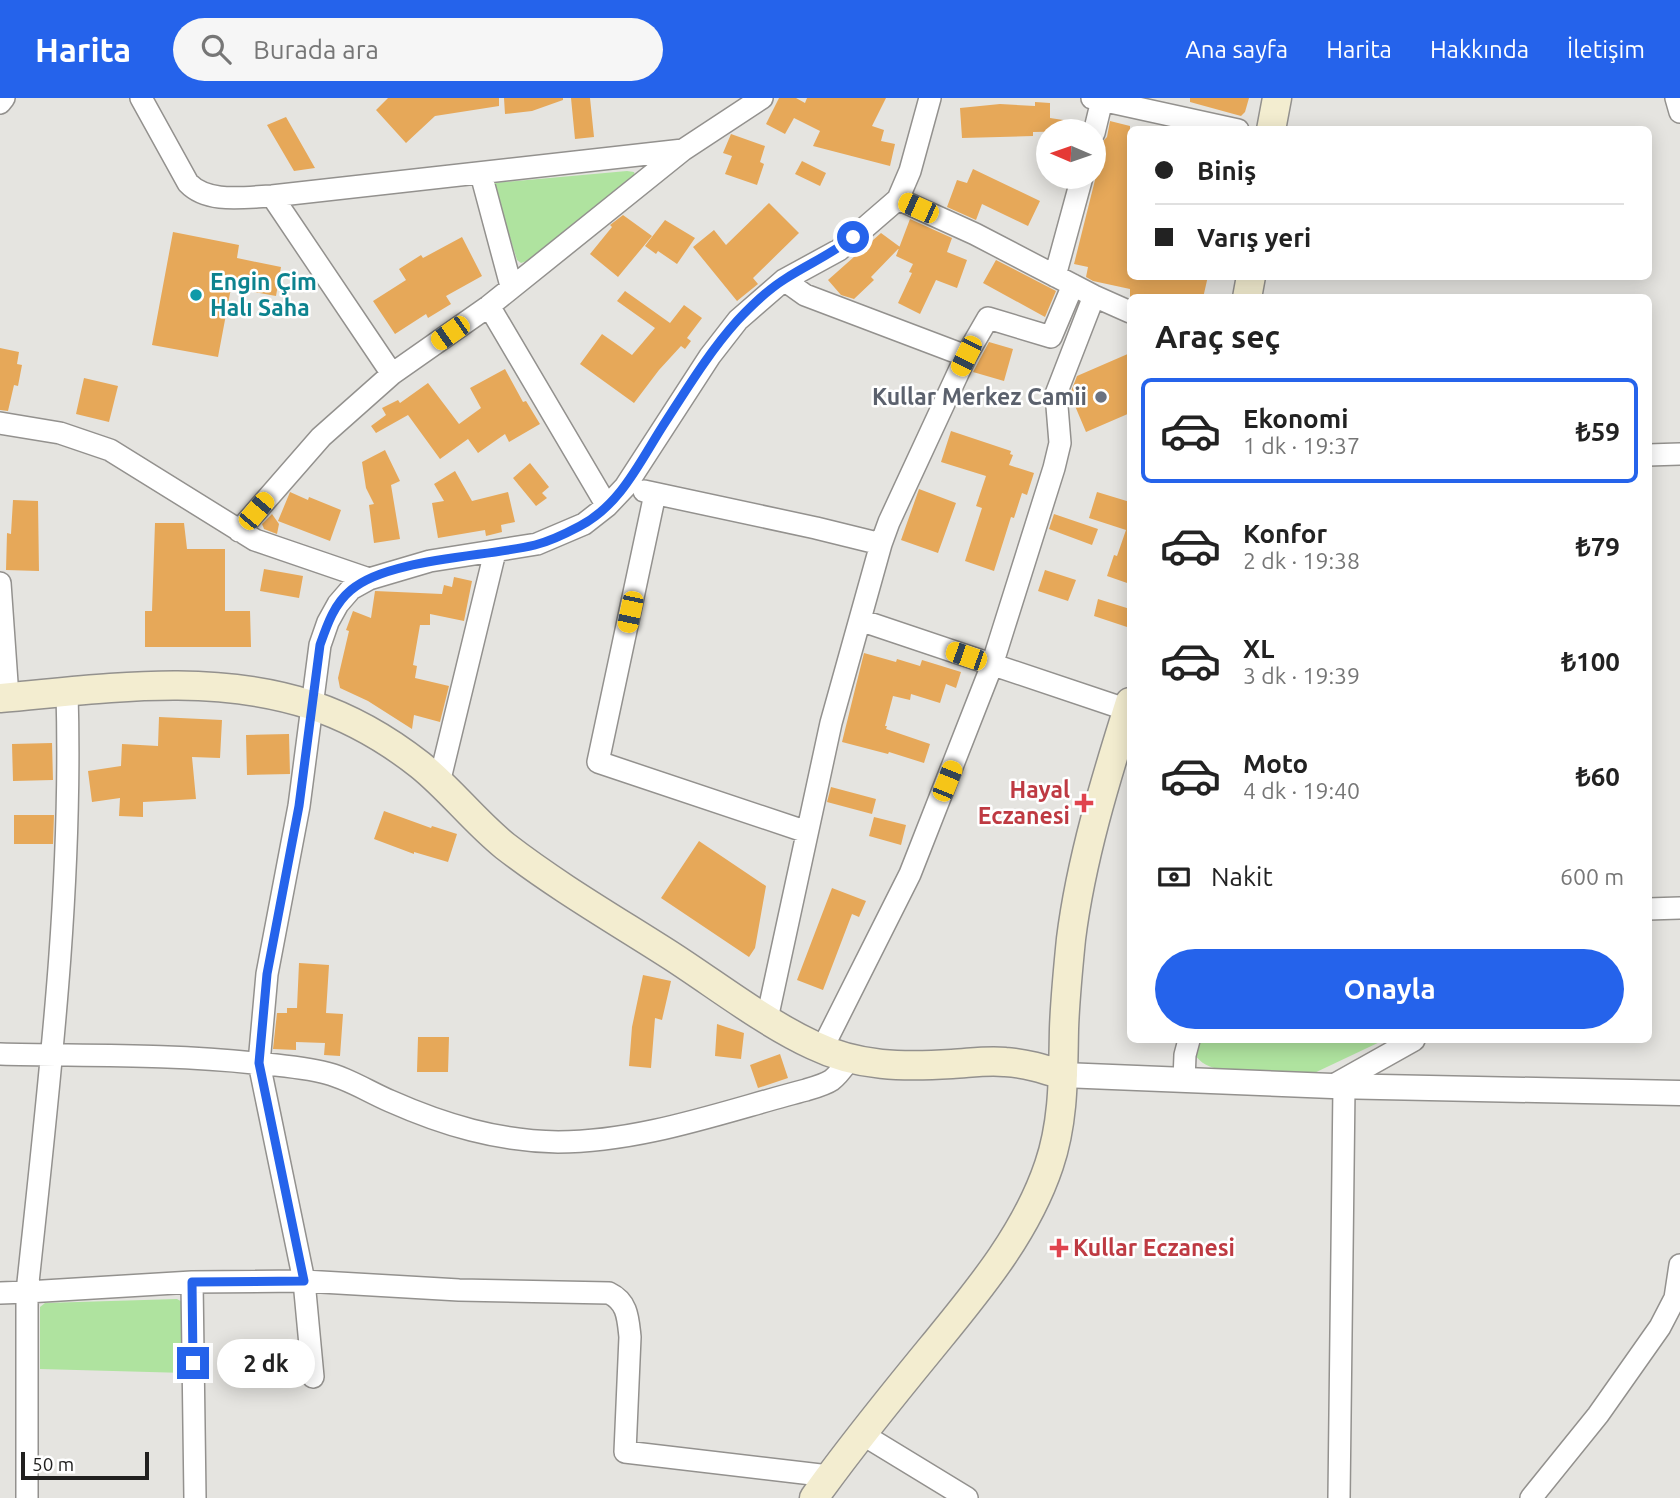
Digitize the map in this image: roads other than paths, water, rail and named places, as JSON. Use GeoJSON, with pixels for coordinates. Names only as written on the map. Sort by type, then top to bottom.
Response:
{"type":"FeatureCollection","features":[{"type":"Feature","properties":{"kind":"main road"},"geometry":{"type":"LineString","coordinates":[[1272,126],[1277,98]]}},
{"type":"Feature","properties":{"kind":"main road"},"geometry":{"type":"LineString","coordinates":[[4,698],[123,687],[202,685],[250,690],[312,706],[369,731],[420,765],[479,825],[522,859],[767,1018],[822,1049],[849,1060],[874,1064],[1006,1062],[1063,1075]]}},
{"type":"Feature","properties":{"kind":"main road"},"geometry":{"type":"LineString","coordinates":[[822,1487],[976,1294],[1016,1235],[1050,1165],[1062,1109],[1065,995],[1081,883],[1127,713]]}},
{"type":"Feature","properties":{"kind":"street"},"geometry":{"type":"LineString","coordinates":[[0,103],[4,98]]}},
{"type":"Feature","properties":{"kind":"street"},"geometry":{"type":"LineString","coordinates":[[141,98],[180,170],[194,189],[208,195],[228,197],[272,196],[683,150]]}},
{"type":"Feature","properties":{"kind":"street"},"geometry":{"type":"LineString","coordinates":[[239,531],[321,437],[392,374],[489,306],[683,150],[762,98]]}},
{"type":"Feature","properties":{"kind":"street"},"geometry":{"type":"LineString","coordinates":[[313,1377],[304,1281],[259,1063],[267,974],[299,806],[320,645],[328,622],[351,589],[369,579],[430,561],[495,552],[551,540],[584,524],[607,506],[625,487],[710,356],[738,320],[784,280],[838,250],[898,199],[911,171],[930,98]]}},
{"type":"Feature","properties":{"kind":"street"},"geometry":{"type":"LineString","coordinates":[[1676,98],[1680,112]]}},
{"type":"Feature","properties":{"kind":"street"},"geometry":{"type":"LineString","coordinates":[[1095,119],[1097,99],[1220,126]]}},
{"type":"Feature","properties":{"kind":"street"},"geometry":{"type":"LineString","coordinates":[[481,174],[511,286]]}},
{"type":"Feature","properties":{"kind":"street"},"geometry":{"type":"LineString","coordinates":[[767,1018],[831,723],[881,544],[925,441],[966,356],[988,318],[1051,337],[1080,189]]}},
{"type":"Feature","properties":{"kind":"street"},"geometry":{"type":"LineString","coordinates":[[272,196],[392,374]]}},
{"type":"Feature","properties":{"kind":"street"},"geometry":{"type":"LineString","coordinates":[[898,199],[975,234],[1127,311]]}},
{"type":"Feature","properties":{"kind":"street"},"geometry":{"type":"LineString","coordinates":[[784,280],[805,295],[966,356]]}},
{"type":"Feature","properties":{"kind":"street"},"geometry":{"type":"LineString","coordinates":[[822,1049],[910,874],[992,665],[1060,443],[1056,394],[1094,296]]}},
{"type":"Feature","properties":{"kind":"street"},"geometry":{"type":"LineString","coordinates":[[489,306],[607,506]]}},
{"type":"Feature","properties":{"kind":"street"},"geometry":{"type":"LineString","coordinates":[[0,423],[60,433],[110,450],[255,540],[369,579]]}},
{"type":"Feature","properties":{"kind":"street"},"geometry":{"type":"LineString","coordinates":[[1652,455],[1680,454]]}},
{"type":"Feature","properties":{"kind":"street"},"geometry":{"type":"LineString","coordinates":[[625,487],[881,544]]}},
{"type":"Feature","properties":{"kind":"street"},"geometry":{"type":"LineString","coordinates":[[655,494],[598,762],[807,832]]}},
{"type":"Feature","properties":{"kind":"street"},"geometry":{"type":"LineString","coordinates":[[439,783],[495,552]]}},
{"type":"Feature","properties":{"kind":"street"},"geometry":{"type":"LineString","coordinates":[[0,583],[4,698]]}},
{"type":"Feature","properties":{"kind":"street"},"geometry":{"type":"LineString","coordinates":[[860,620],[992,665],[1127,705]]}},
{"type":"Feature","properties":{"kind":"street"},"geometry":{"type":"LineString","coordinates":[[27,1498],[27,1292],[52,1055],[68,809],[67,692]]}},
{"type":"Feature","properties":{"kind":"street"},"geometry":{"type":"LineString","coordinates":[[1652,909],[1680,908]]}},
{"type":"Feature","properties":{"kind":"street"},"geometry":{"type":"LineString","coordinates":[[1184,1080],[1188,1043]]}},
{"type":"Feature","properties":{"kind":"street"},"geometry":{"type":"LineString","coordinates":[[1338,1086],[1409,1043]]}},
{"type":"Feature","properties":{"kind":"street"},"geometry":{"type":"LineString","coordinates":[[0,1054],[207,1058],[325,1072],[347,1079],[418,1113],[468,1131],[514,1139],[555,1142],[585,1142],[631,1135],[806,1090],[835,1079],[849,1060]]}},
{"type":"Feature","properties":{"kind":"street"},"geometry":{"type":"LineString","coordinates":[[1063,1075],[1338,1086],[1680,1093]]}},
{"type":"Feature","properties":{"kind":"street"},"geometry":{"type":"LineString","coordinates":[[1338,1086],[1339,1498]]}},
{"type":"Feature","properties":{"kind":"street"},"geometry":{"type":"LineString","coordinates":[[1531,1498],[1598,1415],[1660,1327],[1675,1298],[1680,1265]]}},
{"type":"Feature","properties":{"kind":"street"},"geometry":{"type":"LineString","coordinates":[[0,1293],[192,1282],[304,1281],[459,1290],[609,1293],[618,1298],[625,1307],[630,1337],[625,1452],[822,1487]]}},
{"type":"Feature","properties":{"kind":"street"},"geometry":{"type":"LineString","coordinates":[[192,1282],[195,1498]]}},
{"type":"Feature","properties":{"kind":"street"},"geometry":{"type":"LineString","coordinates":[[862,1434],[967,1498]]}},
{"type":"Feature","properties":{"kind":"place","name":"Engin Çim Halı Saha"},"geometry":{"type":"Point","coordinates":[196,295]}},
{"type":"Feature","properties":{"kind":"place","name":"Kullar Merkez Camii"},"geometry":{"type":"Point","coordinates":[1101,397]}},
{"type":"Feature","properties":{"kind":"place","name":"Hayal Eczanesi"},"geometry":{"type":"Point","coordinates":[1084,803]}},
{"type":"Feature","properties":{"kind":"place","name":"Kullar Eczanesi"},"geometry":{"type":"Point","coordinates":[1059,1248]}}]}
